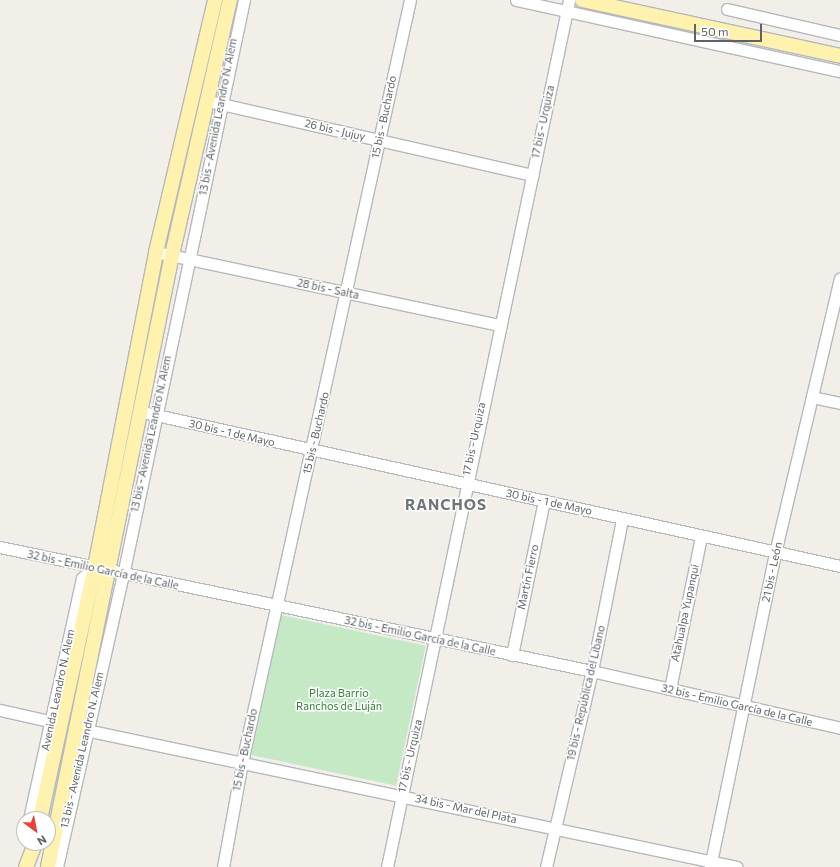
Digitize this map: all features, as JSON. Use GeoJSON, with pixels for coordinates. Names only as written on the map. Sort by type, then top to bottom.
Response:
{"type":"FeatureCollection","features":[{"type":"Feature","properties":{"kind":"main road"},"geometry":{"type":"LineString","coordinates":[[41,811],[57,723],[95,567],[156,252],[214,0]]}},
{"type":"Feature","properties":{"kind":"main road","name":"13 bis - Avenida Leandro N. Alem"},"geometry":{"type":"LineString","coordinates":[[48,867],[82,729],[116,574],[147,413],[172,255],[214,102],[230,0]]}},
{"type":"Feature","properties":{"kind":"main road"},"geometry":{"type":"LineString","coordinates":[[582,0],[840,56]]}},
{"type":"Feature","properties":{"kind":"main road"},"geometry":{"type":"LineString","coordinates":[[26,867],[32,851]]}},
{"type":"Feature","properties":{"kind":"street","name":"13 bis - Avenida Leandro N. Alem"},"geometry":{"type":"LineString","coordinates":[[147,413],[188,258],[214,102],[244,0]]}},
{"type":"Feature","properties":{"kind":"street","name":"15 bis - Buchardo"},"geometry":{"type":"LineString","coordinates":[[223,867],[242,762],[312,451],[410,0]]}},
{"type":"Feature","properties":{"kind":"street"},"geometry":{"type":"LineString","coordinates":[[516,0],[840,71]]}},
{"type":"Feature","properties":{"kind":"street","name":"17 bis - Urquiza"},"geometry":{"type":"LineString","coordinates":[[387,867],[400,795],[437,640],[464,485],[533,175],[569,0]]}},
{"type":"Feature","properties":{"kind":"street"},"geometry":{"type":"LineString","coordinates":[[727,9],[840,35]]}},
{"type":"Feature","properties":{"kind":"street","name":"26 bis - Jujuy"},"geometry":{"type":"LineString","coordinates":[[214,102],[533,175]]}},
{"type":"Feature","properties":{"kind":"street","name":"28 bis - Salta"},"geometry":{"type":"LineString","coordinates":[[156,252],[500,325]]}},
{"type":"Feature","properties":{"kind":"street","name":"21 bis - León"},"geometry":{"type":"LineString","coordinates":[[710,864],[775,553],[840,279]]}},
{"type":"Feature","properties":{"kind":"street"},"geometry":{"type":"LineString","coordinates":[[812,397],[840,403]]}},
{"type":"Feature","properties":{"kind":"street","name":"30 bis - 1 de Mayo"},"geometry":{"type":"LineString","coordinates":[[147,413],[464,485],[544,500],[622,519],[840,566]]}},
{"type":"Feature","properties":{"kind":"street","name":"Martín Fierro"},"geometry":{"type":"LineString","coordinates":[[512,655],[544,500]]}},
{"type":"Feature","properties":{"kind":"street","name":"19 bis - República del Líbano"},"geometry":{"type":"LineString","coordinates":[[546,867],[592,671],[622,519]]}},
{"type":"Feature","properties":{"kind":"street","name":"Atahualpa Yupanqui"},"geometry":{"type":"LineString","coordinates":[[670,689],[701,536]]}},
{"type":"Feature","properties":{"kind":"street","name":"32 bis - Emilio García de la Calle"},"geometry":{"type":"LineString","coordinates":[[0,547],[95,567],[116,574],[277,605],[437,640],[592,671],[743,708],[840,728]]}},
{"type":"Feature","properties":{"kind":"street"},"geometry":{"type":"LineString","coordinates":[[0,710],[57,723]]}},
{"type":"Feature","properties":{"kind":"street","name":"Avenida Leandro N. Alem"},"geometry":{"type":"LineString","coordinates":[[31,811],[57,723]]}},
{"type":"Feature","properties":{"kind":"street","name":"13 bis - Avenida Leandro N. Alem"},"geometry":{"type":"LineString","coordinates":[[57,867],[82,729]]}},
{"type":"Feature","properties":{"kind":"street","name":"34 bis - Mar del Plata"},"geometry":{"type":"LineString","coordinates":[[82,729],[400,795],[710,864],[737,867]]}},
{"type":"Feature","properties":{"kind":"green space"},"geometry":{"type":"Polygon","coordinates":[[[219,0],[225,0],[169,248],[166,248],[175,194],[219,0]]]}},
{"type":"Feature","properties":{"kind":"green space"},"geometry":{"type":"Polygon","coordinates":[[[610,14],[716,35],[715,38],[609,17],[610,14]]]}},
{"type":"Feature","properties":{"kind":"green space"},"geometry":{"type":"Polygon","coordinates":[[[212,114],[215,115],[184,211],[181,210],[212,114]]]}},
{"type":"Feature","properties":{"kind":"green space"},"geometry":{"type":"Polygon","coordinates":[[[160,261],[165,262],[112,527],[112,515],[160,261]]]}},
{"type":"Feature","properties":{"kind":"green space"},"geometry":{"type":"Polygon","coordinates":[[[93,610],[92,627],[53,811],[48,811],[93,610]]]}},
{"type":"Feature","properties":{"kind":"green space","name":"Plaza Barrio Ranchos de Luján"},"geometry":{"type":"Polygon","coordinates":[[[281,615],[426,646],[396,786],[251,755],[281,615]]]}},
{"type":"Feature","properties":{"kind":"district","name":"RANCHOS"},"geometry":{"type":"Point","coordinates":[446,505]}}]}
